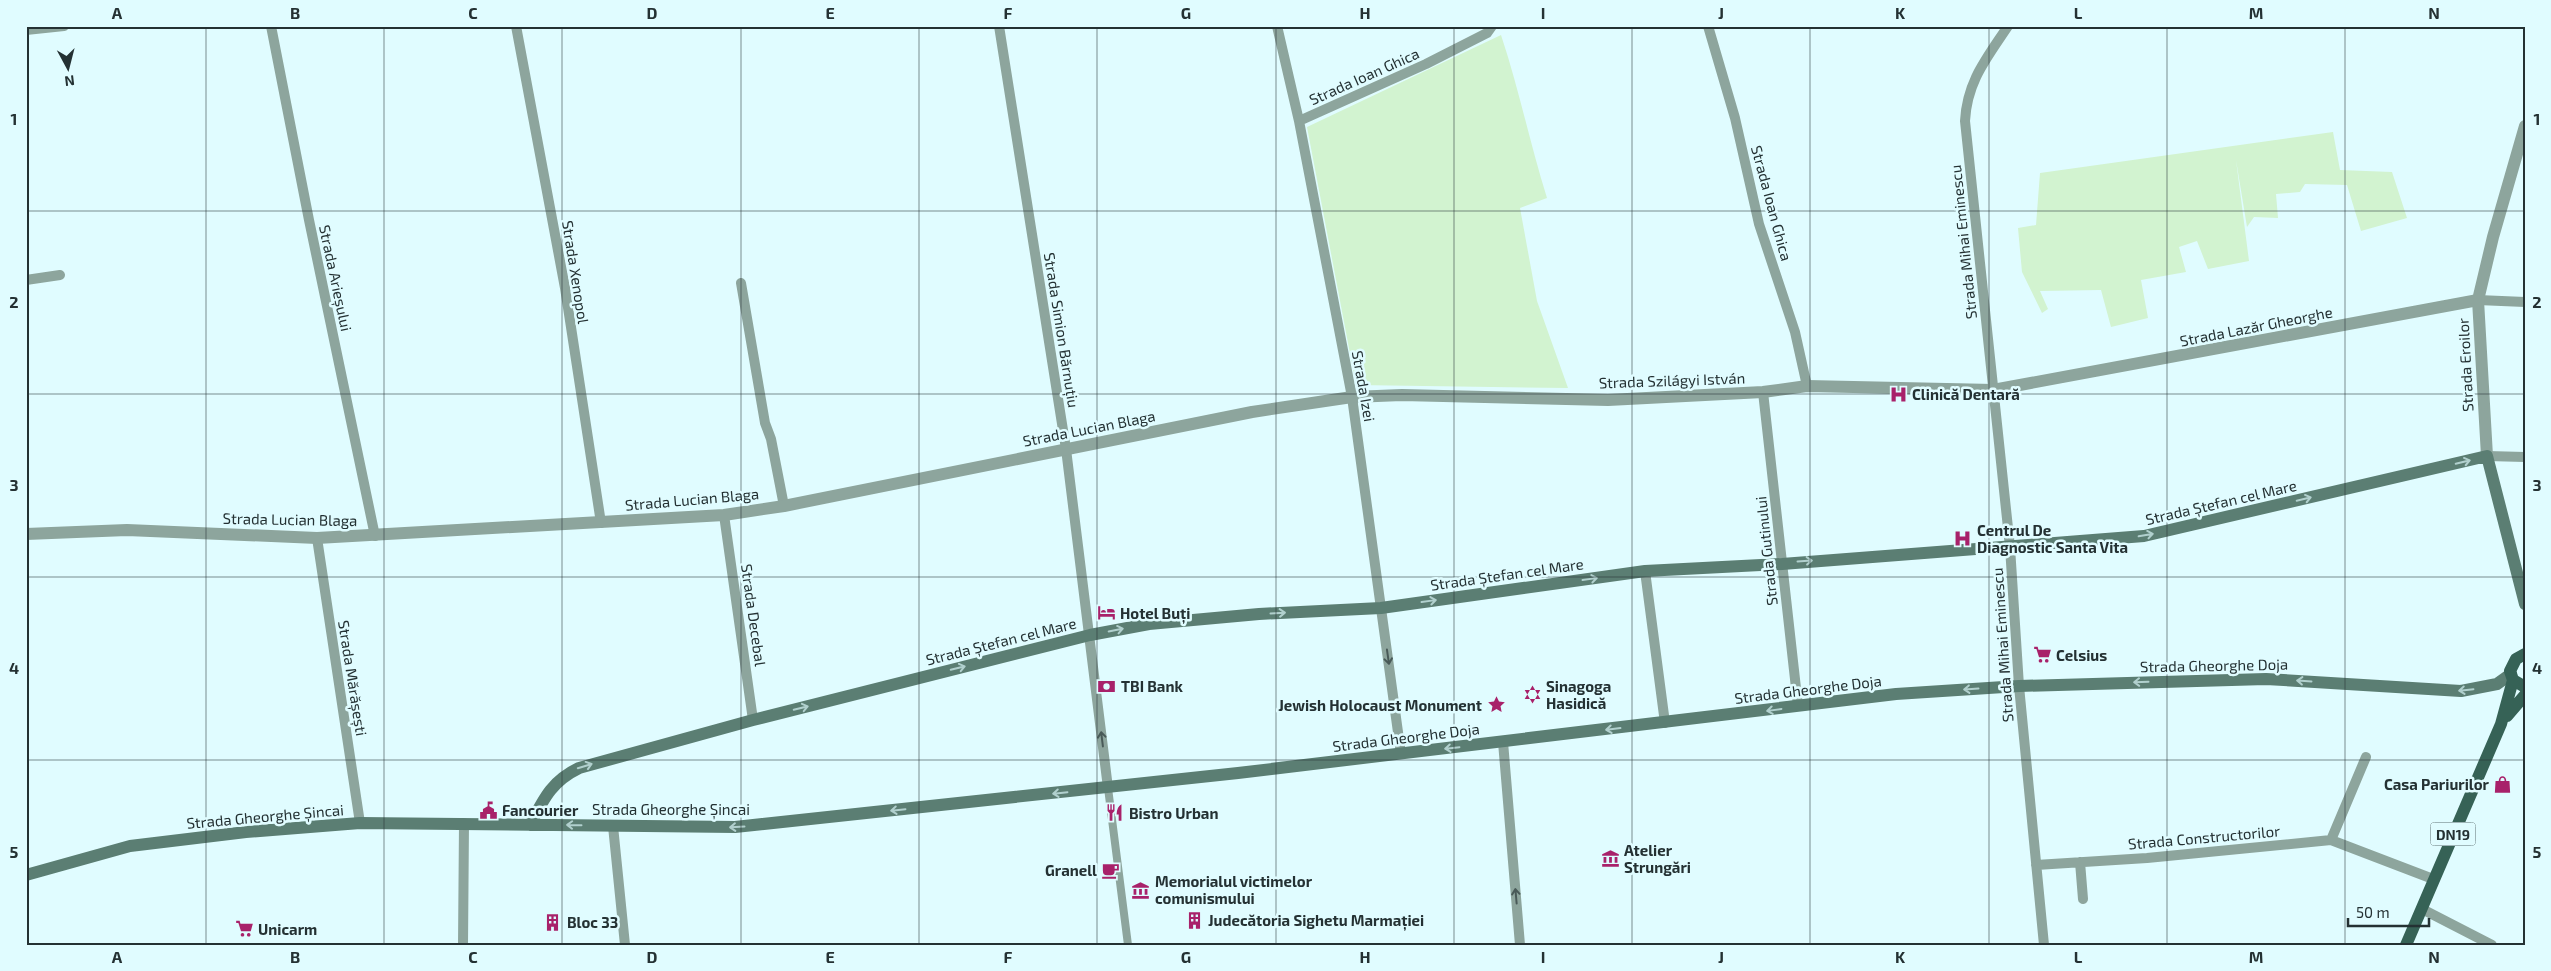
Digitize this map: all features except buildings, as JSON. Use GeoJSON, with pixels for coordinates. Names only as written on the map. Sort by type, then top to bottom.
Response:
{"type":"FeatureCollection","features":[{"type":"Feature","properties":{"kind":"main road","name":"Strada Ștefan cel Mare"},"geometry":{"type":"LineString","coordinates":[[530,824],[552,787],[562,776],[579,768],[753,720],[1090,636],[1179,622],[1258,614],[1381,608],[1645,571],[1782,564],[2144,536],[2487,456]]}},
{"type":"Feature","properties":{"kind":"main road","name":"Strada Eroilor"},"geometry":{"type":"LineString","coordinates":[[2487,456],[2525,604]]}},
{"type":"Feature","properties":{"kind":"main road","name":"DN19"},"geometry":{"type":"LineString","coordinates":[[2501,724],[2512,677],[2512,664],[2516,659],[2525,654]]}},
{"type":"Feature","properties":{"kind":"main road","name":"Strada Gheorghe Doja"},"geometry":{"type":"LineString","coordinates":[[1108,788],[1896,694],[2020,686],[2266,679],[2461,691],[2497,684],[2512,677]]}},
{"type":"Feature","properties":{"kind":"main road"},"geometry":{"type":"LineString","coordinates":[[2512,677],[2525,687]]}},
{"type":"Feature","properties":{"kind":"main road","name":"DN19"},"geometry":{"type":"LineString","coordinates":[[2406,945],[2433,878],[2501,724],[2515,703],[2525,695]]}},
{"type":"Feature","properties":{"kind":"main road","name":"Strada Gheorghe Șincai"},"geometry":{"type":"LineString","coordinates":[[26,875],[130,846],[246,832],[360,823],[735,827],[1108,788]]}},
{"type":"Feature","properties":{"kind":"street"},"geometry":{"type":"LineString","coordinates":[[26,30],[64,26]]}},
{"type":"Feature","properties":{"kind":"street","name":"Strada Arieșului"},"geometry":{"type":"LineString","coordinates":[[271,26],[375,536]]}},
{"type":"Feature","properties":{"kind":"street","name":"Strada Xenopol"},"geometry":{"type":"LineString","coordinates":[[516,26],[565,288],[601,523]]}},
{"type":"Feature","properties":{"kind":"street","name":"Strada Simion Bărnuțiu"},"geometry":{"type":"LineString","coordinates":[[998,26],[1066,449],[1108,788]]}},
{"type":"Feature","properties":{"kind":"street","name":"Strada Izei"},"geometry":{"type":"LineString","coordinates":[[1277,26],[1299,121],[1352,396],[1401,754]]}},
{"type":"Feature","properties":{"kind":"street","name":"Strada Ioan Ghica"},"geometry":{"type":"LineString","coordinates":[[1299,121],[1426,64],[1487,33],[1492,26]]}},
{"type":"Feature","properties":{"kind":"street","name":"Strada Ioan Ghica"},"geometry":{"type":"LineString","coordinates":[[1708,26],[1735,118],[1759,224],[1794,332],[1807,386]]}},
{"type":"Feature","properties":{"kind":"street","name":"Strada Mihai Eminescu"},"geometry":{"type":"LineString","coordinates":[[2008,26],[1976,75],[1966,100],[1965,121],[2010,547],[2020,686],[2044,945]]}},
{"type":"Feature","properties":{"kind":"street","name":"Strada Eroilor"},"geometry":{"type":"LineString","coordinates":[[2487,456],[2478,300],[2493,237],[2525,126]]}},
{"type":"Feature","properties":{"kind":"street"},"geometry":{"type":"LineString","coordinates":[[26,280],[60,275]]}},
{"type":"Feature","properties":{"kind":"street"},"geometry":{"type":"LineString","coordinates":[[741,283],[765,423],[771,439],[784,506]]}},
{"type":"Feature","properties":{"kind":"street","name":"Strada Lazăr Gheorghe"},"geometry":{"type":"LineString","coordinates":[[1993,390],[2478,300],[2525,302]]}},
{"type":"Feature","properties":{"kind":"street","name":"Strada Szilágyi István"},"geometry":{"type":"LineString","coordinates":[[1352,396],[1402,394],[1608,400],[1763,392],[1807,386],[1993,390]]}},
{"type":"Feature","properties":{"kind":"street","name":"Strada Gutinului"},"geometry":{"type":"LineString","coordinates":[[1763,392],[1798,706]]}},
{"type":"Feature","properties":{"kind":"street","name":"Strada Lucian Blaga"},"geometry":{"type":"LineString","coordinates":[[26,534],[127,530],[317,538],[724,515],[784,506],[1252,412],[1352,396]]}},
{"type":"Feature","properties":{"kind":"street","name":"Strada Ștefan cel Mare"},"geometry":{"type":"LineString","coordinates":[[2487,456],[2525,456]]}},
{"type":"Feature","properties":{"kind":"street","name":"Strada Decebal"},"geometry":{"type":"LineString","coordinates":[[724,515],[753,720]]}},
{"type":"Feature","properties":{"kind":"street","name":"Strada Mărășești"},"geometry":{"type":"LineString","coordinates":[[317,538],[360,823]]}},
{"type":"Feature","properties":{"kind":"street"},"geometry":{"type":"LineString","coordinates":[[1645,571],[1665,723]]}},
{"type":"Feature","properties":{"kind":"street"},"geometry":{"type":"LineString","coordinates":[[1503,742],[1520,945]]}},
{"type":"Feature","properties":{"kind":"street"},"geometry":{"type":"LineString","coordinates":[[2331,840],[2366,757]]}},
{"type":"Feature","properties":{"kind":"street"},"geometry":{"type":"LineString","coordinates":[[1108,788],[1128,945]]}},
{"type":"Feature","properties":{"kind":"street"},"geometry":{"type":"LineString","coordinates":[[463,945],[464,823]]}},
{"type":"Feature","properties":{"kind":"street"},"geometry":{"type":"LineString","coordinates":[[613,826],[625,945]]}},
{"type":"Feature","properties":{"kind":"street","name":"Strada Constructorilor"},"geometry":{"type":"LineString","coordinates":[[2036,865],[2147,858],[2331,840],[2433,878]]}},
{"type":"Feature","properties":{"kind":"street"},"geometry":{"type":"LineString","coordinates":[[2080,862],[2083,899]]}},
{"type":"Feature","properties":{"kind":"street"},"geometry":{"type":"LineString","coordinates":[[2422,909],[2492,945]]}},
{"type":"Feature","properties":{"kind":"green space"},"geometry":{"type":"Polygon","coordinates":[[[1501,35],[1547,198],[1520,208],[1537,301],[1568,388],[1356,385],[1307,127],[1501,35]]]}},
{"type":"Feature","properties":{"kind":"green space"},"geometry":{"type":"Polygon","coordinates":[[[2333,132],[2340,170],[2392,172],[2407,218],[2361,231],[2347,185],[2305,184],[2300,192],[2276,194],[2278,218],[2254,217],[2247,227],[2236,160],[2249,261],[2208,269],[2197,241],[2179,247],[2186,272],[2141,280],[2148,318],[2111,327],[2101,290],[2040,291],[2048,309],[2042,313],[2022,272],[2018,228],[2036,225],[2040,173],[2333,132]]]}},
{"type":"Feature","properties":{"kind":"place","name":"Clinică Dentară"},"geometry":{"type":"Point","coordinates":[1898,394]}},
{"type":"Feature","properties":{"kind":"place","name":"Centrul De Diagnostic Santa Vita"},"geometry":{"type":"Point","coordinates":[1963,539]}},
{"type":"Feature","properties":{"kind":"place","name":"Hotel Buți"},"geometry":{"type":"Point","coordinates":[1106,613]}},
{"type":"Feature","properties":{"kind":"place","name":"Celsius"},"geometry":{"type":"Point","coordinates":[2042,655]}},
{"type":"Feature","properties":{"kind":"place","name":"TBI Bank"},"geometry":{"type":"Point","coordinates":[1107,686]}},
{"type":"Feature","properties":{"kind":"place","name":"Sinagoga Hasidică"},"geometry":{"type":"Point","coordinates":[1532,695]}},
{"type":"Feature","properties":{"kind":"place","name":"Jewish Holocaust Monument"},"geometry":{"type":"Point","coordinates":[1496,705]}},
{"type":"Feature","properties":{"kind":"place","name":"Casa Pariurilor"},"geometry":{"type":"Point","coordinates":[2503,784]}},
{"type":"Feature","properties":{"kind":"place","name":"Fancourier"},"geometry":{"type":"Point","coordinates":[488,810]}},
{"type":"Feature","properties":{"kind":"place","name":"Bistro Urban"},"geometry":{"type":"Point","coordinates":[1115,813]}},
{"type":"Feature","properties":{"kind":"place","name":"Atelier Strungări"},"geometry":{"type":"Point","coordinates":[1610,859]}},
{"type":"Feature","properties":{"kind":"place","name":"Granell"},"geometry":{"type":"Point","coordinates":[1111,870]}},
{"type":"Feature","properties":{"kind":"place","name":"Memorialul victimelor comunismului"},"geometry":{"type":"Point","coordinates":[1141,890]}},
{"type":"Feature","properties":{"kind":"place","name":"Judecătoria Sighetu Marmației"},"geometry":{"type":"Point","coordinates":[1194,920]}},
{"type":"Feature","properties":{"kind":"place","name":"Bloc 33"},"geometry":{"type":"Point","coordinates":[553,922]}},
{"type":"Feature","properties":{"kind":"place","name":"Unicarm"},"geometry":{"type":"Point","coordinates":[244,929]}}]}
